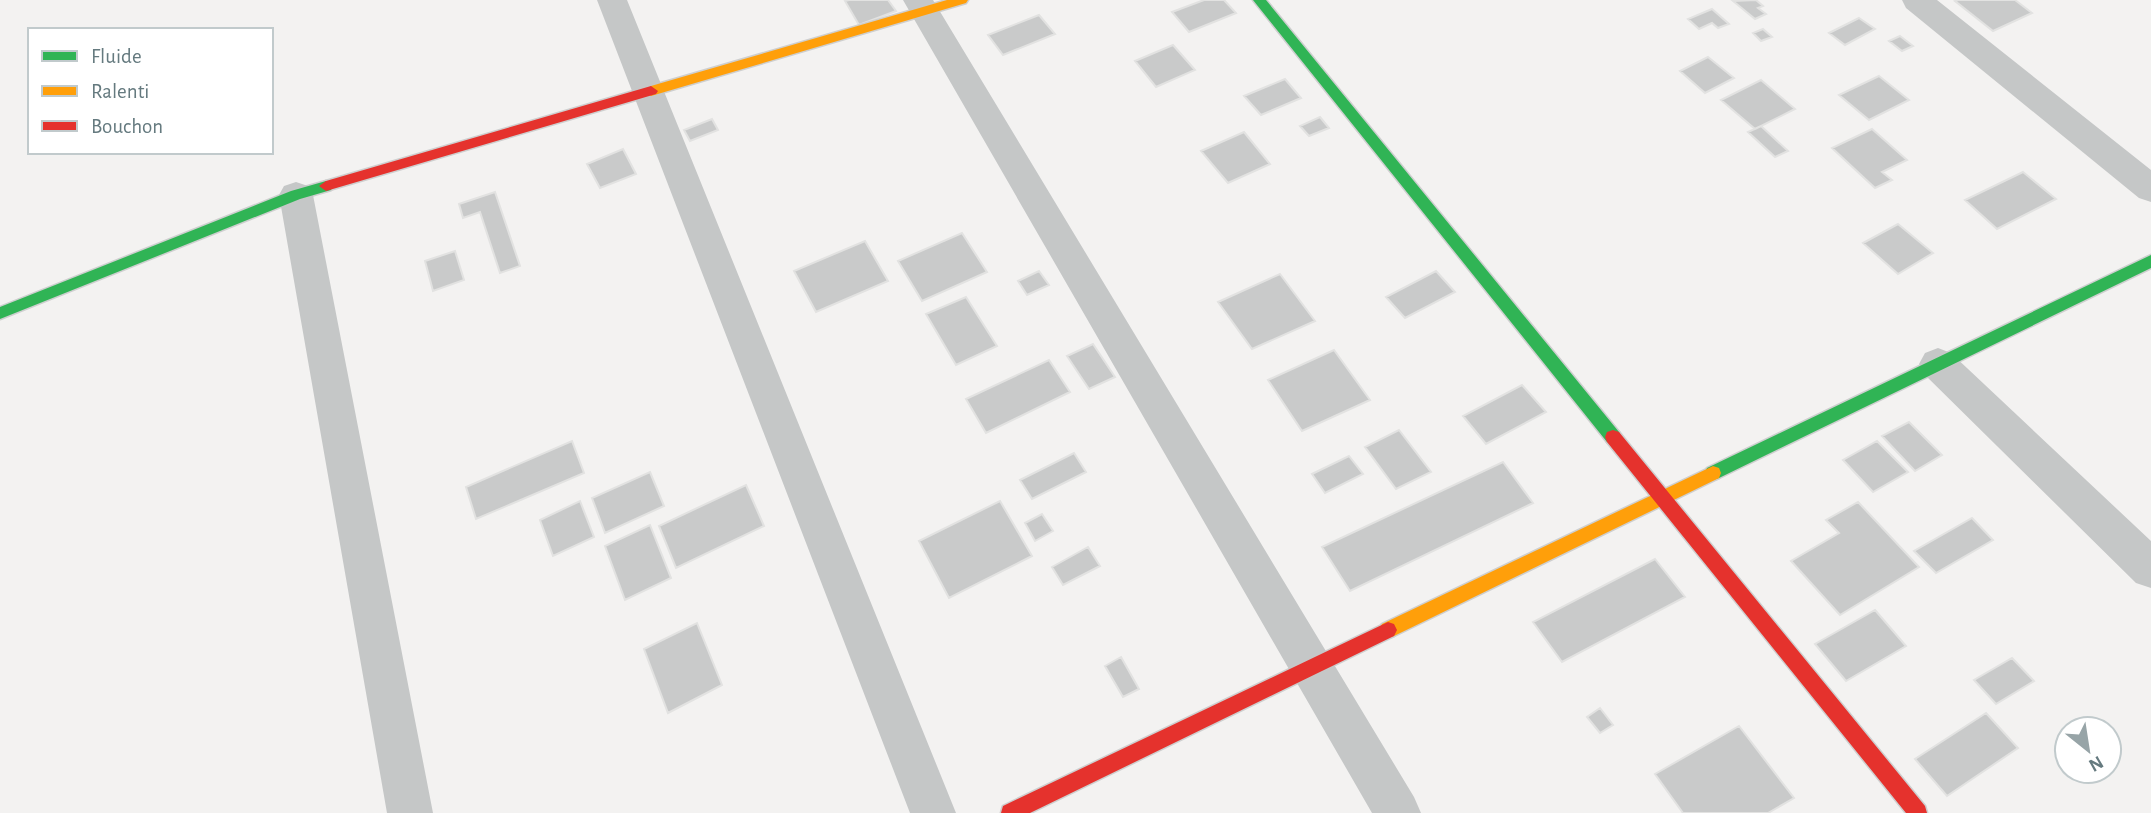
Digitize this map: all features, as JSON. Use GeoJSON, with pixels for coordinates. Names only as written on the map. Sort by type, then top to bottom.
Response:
{"type":"FeatureCollection","features":[{"type":"Feature","properties":{"kind":"street"},"geometry":{"type":"LineString","coordinates":[[612,0],[933,813]]}},
{"type":"Feature","properties":{"kind":"street"},"geometry":{"type":"LineString","coordinates":[[0,313],[296,195],[649,92],[921,6],[962,0]]}},
{"type":"Feature","properties":{"kind":"street"},"geometry":{"type":"LineString","coordinates":[[1259,0],[1918,813]]}},
{"type":"Feature","properties":{"kind":"street"},"geometry":{"type":"LineString","coordinates":[[1917,0],[2151,189]]}},
{"type":"Feature","properties":{"kind":"street"},"geometry":{"type":"LineString","coordinates":[[921,6],[1398,813]]}},
{"type":"Feature","properties":{"kind":"street"},"geometry":{"type":"LineString","coordinates":[[296,195],[410,813]]}},
{"type":"Feature","properties":{"kind":"street"},"geometry":{"type":"LineString","coordinates":[[1010,813],[2151,261]]}},
{"type":"Feature","properties":{"kind":"street"},"geometry":{"type":"LineString","coordinates":[[1937,364],[2151,569]]}},
{"type":"Feature","properties":{"kind":"building"},"geometry":{"type":"Polygon","coordinates":[[[888,0],[896,11],[859,25],[845,1],[888,0]]]}},
{"type":"Feature","properties":{"kind":"building"},"geometry":{"type":"Polygon","coordinates":[[[1204,0],[1224,0],[1236,13],[1189,32],[1172,12],[1204,0]]]}},
{"type":"Feature","properties":{"kind":"building"},"geometry":{"type":"Polygon","coordinates":[[[1756,0],[1763,6],[1758,8],[1766,14],[1755,19],[1733,1],[1756,0]]]}},
{"type":"Feature","properties":{"kind":"building"},"geometry":{"type":"Polygon","coordinates":[[[2015,0],[2032,13],[1993,31],[1955,1],[2015,0]]]}},
{"type":"Feature","properties":{"kind":"building"},"geometry":{"type":"Polygon","coordinates":[[[1712,9],[1729,24],[1718,28],[1712,23],[1699,29],[1688,19],[1712,9]]]}},
{"type":"Feature","properties":{"kind":"building"},"geometry":{"type":"Polygon","coordinates":[[[1039,15],[1055,34],[1003,55],[988,35],[1039,15]]]}},
{"type":"Feature","properties":{"kind":"building"},"geometry":{"type":"Polygon","coordinates":[[[1859,18],[1875,29],[1845,45],[1829,33],[1859,18]]]}},
{"type":"Feature","properties":{"kind":"building"},"geometry":{"type":"Polygon","coordinates":[[[1763,29],[1772,37],[1761,41],[1753,33],[1763,29]]]}},
{"type":"Feature","properties":{"kind":"building"},"geometry":{"type":"Polygon","coordinates":[[[1900,36],[1913,46],[1902,51],[1889,41],[1900,36]]]}},
{"type":"Feature","properties":{"kind":"building"},"geometry":{"type":"Polygon","coordinates":[[[1173,45],[1195,70],[1156,87],[1135,61],[1173,45]]]}},
{"type":"Feature","properties":{"kind":"building"},"geometry":{"type":"Polygon","coordinates":[[[1708,57],[1734,78],[1705,93],[1680,71],[1708,57]]]}},
{"type":"Feature","properties":{"kind":"building"},"geometry":{"type":"Polygon","coordinates":[[[1879,76],[1909,100],[1869,120],[1839,95],[1879,76]]]}},
{"type":"Feature","properties":{"kind":"building"},"geometry":{"type":"Polygon","coordinates":[[[1285,79],[1301,98],[1261,115],[1244,96],[1285,79]]]}},
{"type":"Feature","properties":{"kind":"building"},"geometry":{"type":"Polygon","coordinates":[[[1761,80],[1795,109],[1755,129],[1721,100],[1761,80]]]}},
{"type":"Feature","properties":{"kind":"building"},"geometry":{"type":"Polygon","coordinates":[[[1320,117],[1329,128],[1309,136],[1300,126],[1320,117]]]}},
{"type":"Feature","properties":{"kind":"building"},"geometry":{"type":"Polygon","coordinates":[[[712,119],[718,130],[690,141],[684,130],[712,119]]]}},
{"type":"Feature","properties":{"kind":"building"},"geometry":{"type":"Polygon","coordinates":[[[1761,126],[1788,151],[1775,157],[1748,132],[1761,126]]]}},
{"type":"Feature","properties":{"kind":"building"},"geometry":{"type":"Polygon","coordinates":[[[1872,129],[1907,160],[1882,172],[1892,180],[1875,188],[1832,148],[1872,129]]]}},
{"type":"Feature","properties":{"kind":"building"},"geometry":{"type":"Polygon","coordinates":[[[1244,132],[1270,164],[1228,183],[1201,151],[1244,132]]]}},
{"type":"Feature","properties":{"kind":"building"},"geometry":{"type":"Polygon","coordinates":[[[623,149],[636,174],[600,188],[587,164],[623,149]]]}},
{"type":"Feature","properties":{"kind":"building"},"geometry":{"type":"Polygon","coordinates":[[[2023,172],[2056,199],[1997,229],[1965,200],[2023,172]]]}},
{"type":"Feature","properties":{"kind":"building"},"geometry":{"type":"Polygon","coordinates":[[[495,192],[520,266],[500,273],[480,212],[463,218],[459,204],[495,192]]]}},
{"type":"Feature","properties":{"kind":"building"},"geometry":{"type":"Polygon","coordinates":[[[1898,224],[1933,253],[1898,274],[1863,243],[1898,224]]]}},
{"type":"Feature","properties":{"kind":"building"},"geometry":{"type":"Polygon","coordinates":[[[962,233],[987,272],[922,301],[898,261],[962,233]]]}},
{"type":"Feature","properties":{"kind":"building"},"geometry":{"type":"Polygon","coordinates":[[[865,241],[888,281],[816,312],[794,271],[865,241]]]}},
{"type":"Feature","properties":{"kind":"building"},"geometry":{"type":"Polygon","coordinates":[[[455,251],[464,280],[433,291],[425,261],[455,251]]]}},
{"type":"Feature","properties":{"kind":"building"},"geometry":{"type":"Polygon","coordinates":[[[1039,271],[1049,285],[1027,295],[1018,281],[1039,271]]]}},
{"type":"Feature","properties":{"kind":"building"},"geometry":{"type":"Polygon","coordinates":[[[1436,271],[1455,292],[1405,318],[1386,297],[1436,271]]]}},
{"type":"Feature","properties":{"kind":"building"},"geometry":{"type":"Polygon","coordinates":[[[1280,274],[1315,321],[1252,349],[1218,302],[1280,274]]]}},
{"type":"Feature","properties":{"kind":"building"},"geometry":{"type":"Polygon","coordinates":[[[966,297],[997,346],[956,365],[926,314],[966,297]]]}},
{"type":"Feature","properties":{"kind":"building"},"geometry":{"type":"Polygon","coordinates":[[[1093,344],[1115,377],[1089,389],[1067,356],[1093,344]]]}},
{"type":"Feature","properties":{"kind":"building"},"geometry":{"type":"Polygon","coordinates":[[[1334,350],[1370,400],[1302,431],[1268,380],[1334,350]]]}},
{"type":"Feature","properties":{"kind":"building"},"geometry":{"type":"Polygon","coordinates":[[[1049,360],[1070,392],[986,433],[966,399],[1049,360]]]}},
{"type":"Feature","properties":{"kind":"building"},"geometry":{"type":"Polygon","coordinates":[[[1522,385],[1546,412],[1486,444],[1463,416],[1522,385]]]}},
{"type":"Feature","properties":{"kind":"building"},"geometry":{"type":"Polygon","coordinates":[[[1909,422],[1942,455],[1915,471],[1882,436],[1909,422]]]}},
{"type":"Feature","properties":{"kind":"building"},"geometry":{"type":"Polygon","coordinates":[[[1399,430],[1431,472],[1396,489],[1365,447],[1399,430]]]}},
{"type":"Feature","properties":{"kind":"building"},"geometry":{"type":"Polygon","coordinates":[[[572,441],[584,473],[476,519],[466,487],[572,441]]]}},
{"type":"Feature","properties":{"kind":"building"},"geometry":{"type":"Polygon","coordinates":[[[1877,441],[1908,472],[1873,492],[1843,460],[1877,441]]]}},
{"type":"Feature","properties":{"kind":"building"},"geometry":{"type":"Polygon","coordinates":[[[1074,453],[1086,472],[1032,499],[1020,480],[1074,453]]]}},
{"type":"Feature","properties":{"kind":"building"},"geometry":{"type":"Polygon","coordinates":[[[1349,456],[1363,474],[1325,493],[1312,474],[1349,456]]]}},
{"type":"Feature","properties":{"kind":"building"},"geometry":{"type":"Polygon","coordinates":[[[1503,462],[1533,503],[1350,591],[1322,547],[1503,462]]]}},
{"type":"Feature","properties":{"kind":"building"},"geometry":{"type":"Polygon","coordinates":[[[650,472],[664,506],[605,533],[592,498],[650,472]]]}},
{"type":"Feature","properties":{"kind":"building"},"geometry":{"type":"Polygon","coordinates":[[[746,485],[764,526],[676,568],[659,526],[746,485]]]}},
{"type":"Feature","properties":{"kind":"building"},"geometry":{"type":"Polygon","coordinates":[[[580,501],[594,537],[553,556],[540,520],[580,501]]]}},
{"type":"Feature","properties":{"kind":"building"},"geometry":{"type":"Polygon","coordinates":[[[1000,501],[1032,556],[949,598],[919,541],[1000,501]]]}},
{"type":"Feature","properties":{"kind":"building"},"geometry":{"type":"Polygon","coordinates":[[[1858,502],[1919,567],[1840,615],[1791,561],[1839,533],[1826,520],[1858,502]]]}},
{"type":"Feature","properties":{"kind":"building"},"geometry":{"type":"Polygon","coordinates":[[[1042,514],[1053,531],[1035,541],[1025,523],[1042,514]]]}},
{"type":"Feature","properties":{"kind":"building"},"geometry":{"type":"Polygon","coordinates":[[[1972,518],[1993,540],[1936,573],[1914,551],[1972,518]]]}},
{"type":"Feature","properties":{"kind":"building"},"geometry":{"type":"Polygon","coordinates":[[[650,525],[671,578],[625,600],[605,546],[650,525]]]}},
{"type":"Feature","properties":{"kind":"building"},"geometry":{"type":"Polygon","coordinates":[[[1088,547],[1100,566],[1063,585],[1052,567],[1088,547]]]}},
{"type":"Feature","properties":{"kind":"building"},"geometry":{"type":"Polygon","coordinates":[[[1655,559],[1685,597],[1562,662],[1533,622],[1655,559]]]}},
{"type":"Feature","properties":{"kind":"building"},"geometry":{"type":"Polygon","coordinates":[[[1875,610],[1906,646],[1846,681],[1815,644],[1875,610]]]}},
{"type":"Feature","properties":{"kind":"building"},"geometry":{"type":"Polygon","coordinates":[[[697,623],[722,685],[668,713],[644,649],[697,623]]]}},
{"type":"Feature","properties":{"kind":"building"},"geometry":{"type":"Polygon","coordinates":[[[1121,657],[1139,689],[1123,697],[1105,666],[1121,657]]]}},
{"type":"Feature","properties":{"kind":"building"},"geometry":{"type":"Polygon","coordinates":[[[2012,658],[2034,681],[1996,704],[1974,680],[2012,658]]]}},
{"type":"Feature","properties":{"kind":"building"},"geometry":{"type":"Polygon","coordinates":[[[1600,708],[1613,725],[1600,733],[1587,717],[1600,708]]]}},
{"type":"Feature","properties":{"kind":"building"},"geometry":{"type":"Polygon","coordinates":[[[1986,713],[2018,748],[1947,796],[1915,759],[1986,713]]]}},
{"type":"Feature","properties":{"kind":"building"},"geometry":{"type":"Polygon","coordinates":[[[1739,726],[1794,798],[1768,813],[1683,813],[1655,774],[1739,726]]]}},
{"type":"Feature","properties":{"kind":"traffic: fast"},"geometry":{"type":"LineString","coordinates":[[1259,0],[1613,437]]}},
{"type":"Feature","properties":{"kind":"traffic: fast"},"geometry":{"type":"LineString","coordinates":[[0,313],[296,195],[326,186]]}},
{"type":"Feature","properties":{"kind":"traffic: fast"},"geometry":{"type":"LineString","coordinates":[[1713,473],[2151,261]]}},
{"type":"Feature","properties":{"kind":"traffic: slow"},"geometry":{"type":"LineString","coordinates":[[651,91],[962,0]]}},
{"type":"Feature","properties":{"kind":"traffic: slow"},"geometry":{"type":"LineString","coordinates":[[1388,630],[1713,473]]}},
{"type":"Feature","properties":{"kind":"traffic: jam"},"geometry":{"type":"LineString","coordinates":[[326,186],[651,91]]}},
{"type":"Feature","properties":{"kind":"traffic: jam"},"geometry":{"type":"LineString","coordinates":[[1613,437],[1918,813]]}},
{"type":"Feature","properties":{"kind":"traffic: jam"},"geometry":{"type":"LineString","coordinates":[[1010,813],[1388,630]]}}]}
